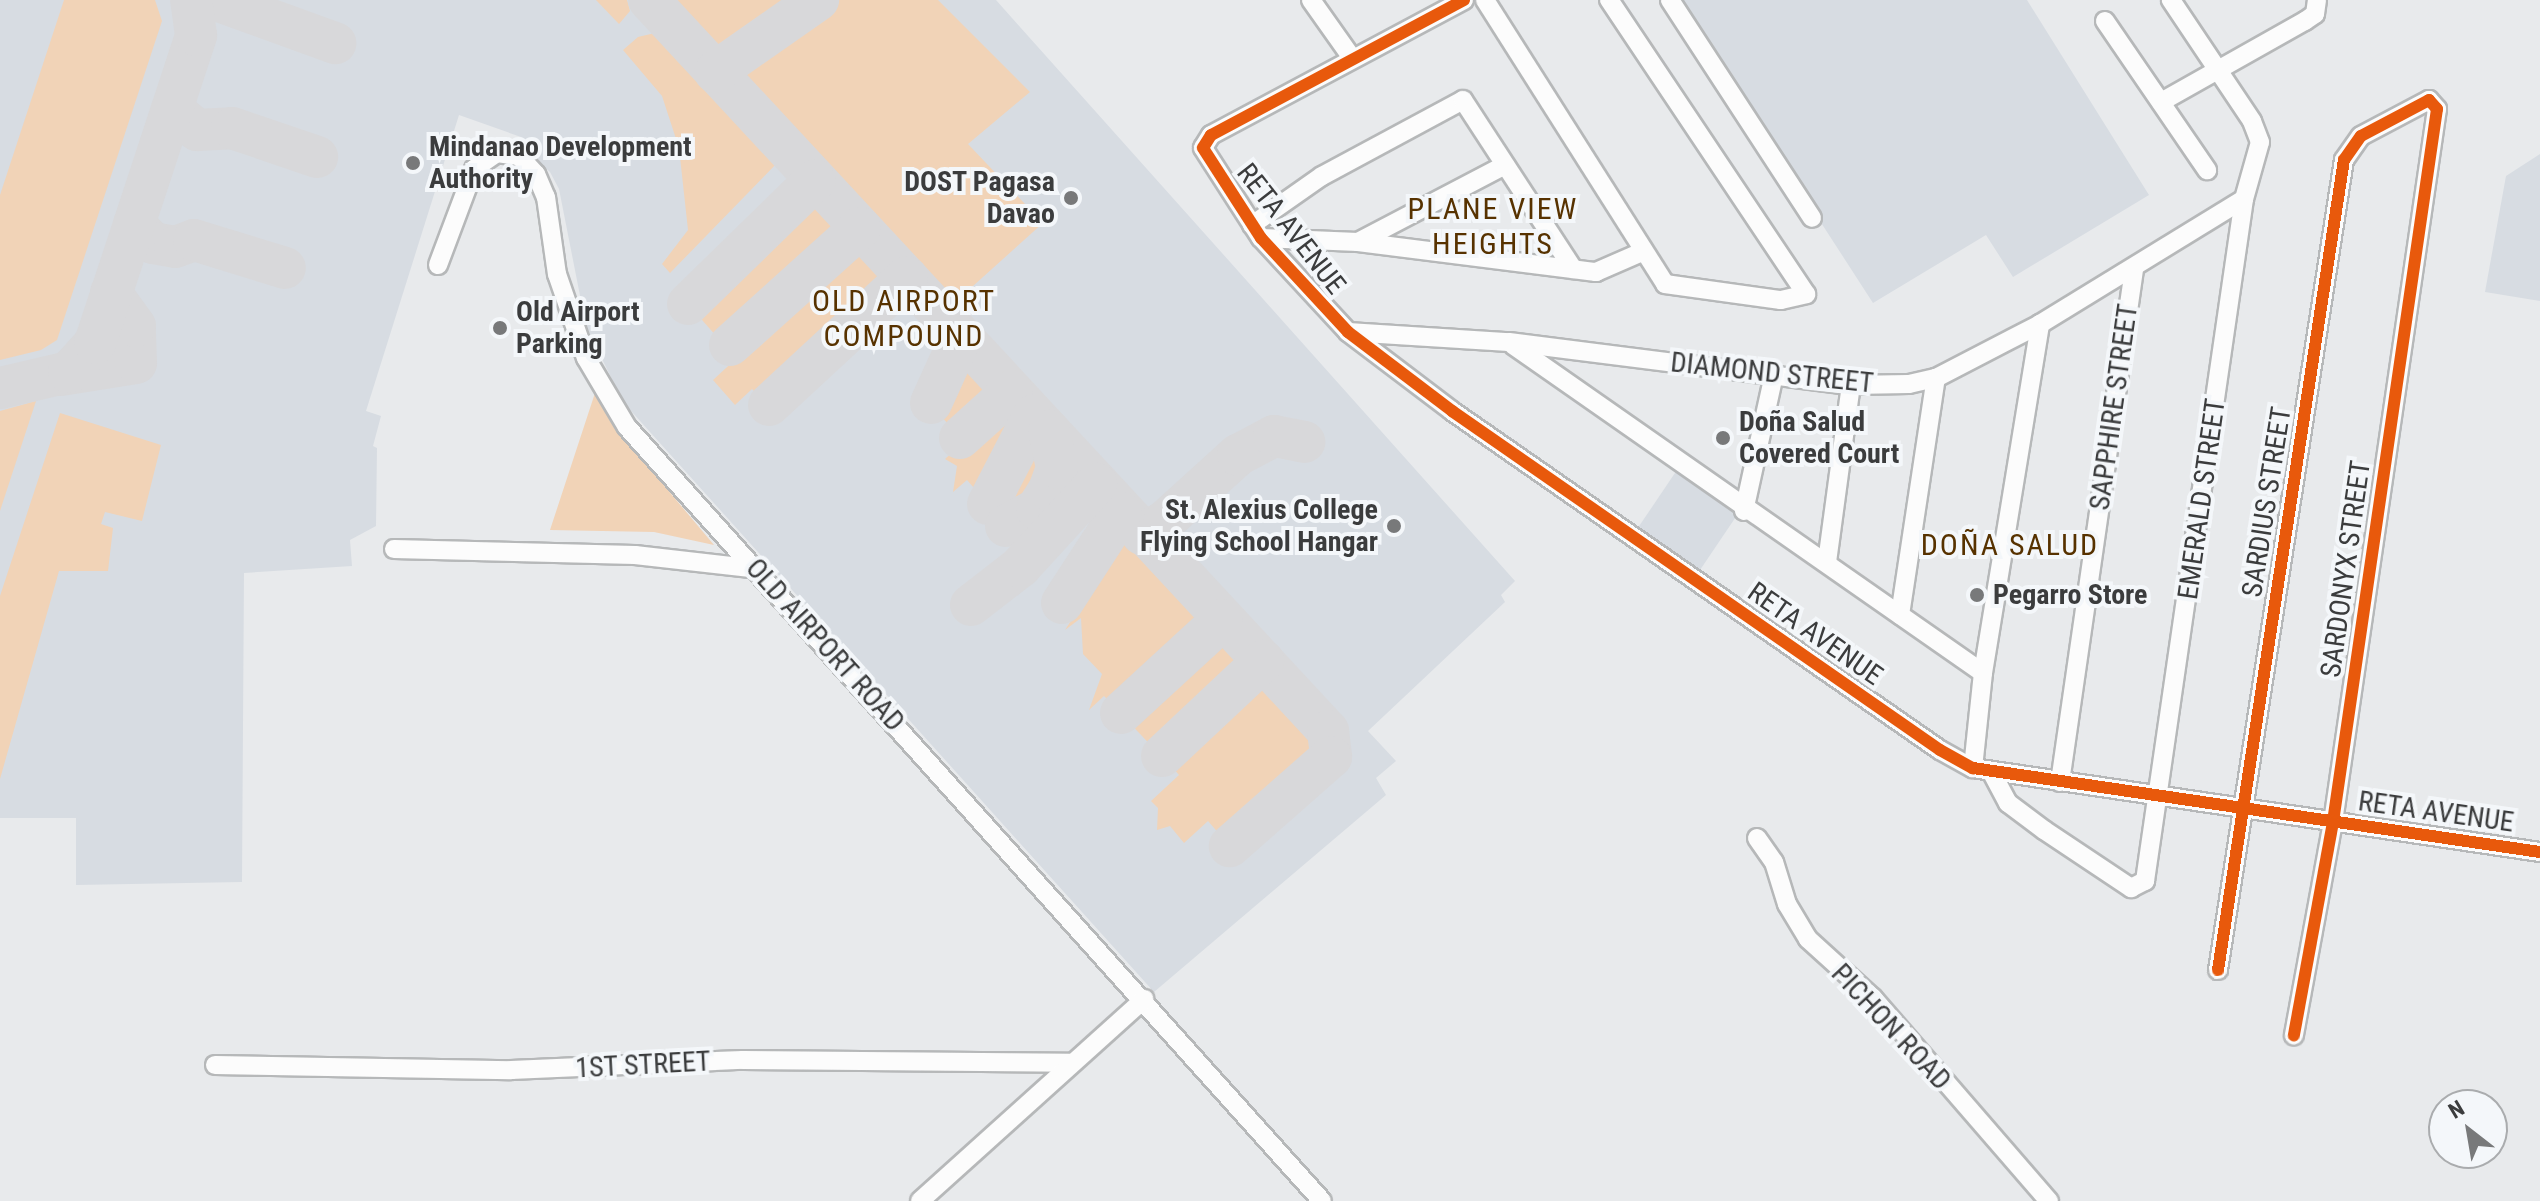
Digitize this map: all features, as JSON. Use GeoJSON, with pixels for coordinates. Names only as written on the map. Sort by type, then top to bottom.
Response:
{"type":"FeatureCollection","features":[{"type":"Feature","properties":{"kind":"street"},"geometry":{"type":"LineString","coordinates":[[1311,0],[1352,58],[1464,0]]}},
{"type":"Feature","properties":{"kind":"street"},"geometry":{"type":"LineString","coordinates":[[1485,0],[1644,251],[1673,288],[1781,300],[1806,294],[1609,0]]}},
{"type":"Feature","properties":{"kind":"street"},"geometry":{"type":"LineString","coordinates":[[1670,0],[1812,218]]}},
{"type":"Feature","properties":{"kind":"street","name":"EMERALD STREET"},"geometry":{"type":"LineString","coordinates":[[1992,773],[2008,803],[2136,889],[2146,878],[2160,799],[2244,199],[2260,142],[2252,121],[2216,73],[2171,0]]}},
{"type":"Feature","properties":{"kind":"street"},"geometry":{"type":"LineString","coordinates":[[2161,102],[2315,14],[2317,0]]}},
{"type":"Feature","properties":{"kind":"street"},"geometry":{"type":"LineString","coordinates":[[2105,21],[2207,170]]}},
{"type":"Feature","properties":{"kind":"street","name":"RETA AVENUE"},"geometry":{"type":"LineString","coordinates":[[1352,58],[1211,135],[1203,148],[1256,231],[1348,332],[1452,411],[1940,750],[1973,768],[1992,773],[2540,852]]}},
{"type":"Feature","properties":{"kind":"street"},"geometry":{"type":"LineString","coordinates":[[1256,231],[1322,176],[1463,100],[1573,269]]}},
{"type":"Feature","properties":{"kind":"street","name":"SARDIUS STREET"},"geometry":{"type":"LineString","coordinates":[[2218,970],[2344,160],[2361,136],[2425,101],[2433,101],[2437,109]]}},
{"type":"Feature","properties":{"kind":"street","name":"SARDONYX STREET"},"geometry":{"type":"LineString","coordinates":[[2294,1035],[2333,822],[2437,109]]}},
{"type":"Feature","properties":{"kind":"street","name":"OLD AIRPORT ROAD"},"geometry":{"type":"LineString","coordinates":[[438,265],[474,169],[497,153],[519,156],[536,174],[546,197],[557,274],[598,383],[635,436],[1144,999],[1322,1201]]}},
{"type":"Feature","properties":{"kind":"street"},"geometry":{"type":"LineString","coordinates":[[1358,242],[1505,165]]}},
{"type":"Feature","properties":{"kind":"street","name":"DIAMOND STREET"},"geometry":{"type":"LineString","coordinates":[[1348,332],[1509,342],[1851,385],[1936,378],[2134,270],[2244,199]]}},
{"type":"Feature","properties":{"kind":"street"},"geometry":{"type":"LineString","coordinates":[[1256,231],[1606,271],[1644,251]]}},
{"type":"Feature","properties":{"kind":"street","name":"SAPPHIRE STREET"},"geometry":{"type":"LineString","coordinates":[[2060,782],[2134,270]]}},
{"type":"Feature","properties":{"kind":"street"},"geometry":{"type":"LineString","coordinates":[[1973,768],[1983,673],[2040,324]]}},
{"type":"Feature","properties":{"kind":"street"},"geometry":{"type":"LineString","coordinates":[[1509,342],[1744,511],[1827,562],[1983,673]]}},
{"type":"Feature","properties":{"kind":"street"},"geometry":{"type":"LineString","coordinates":[[1744,511],[1774,375]]}},
{"type":"Feature","properties":{"kind":"street"},"geometry":{"type":"LineString","coordinates":[[1900,615],[1936,378]]}},
{"type":"Feature","properties":{"kind":"street"},"geometry":{"type":"LineString","coordinates":[[1827,562],[1851,385]]}},
{"type":"Feature","properties":{"kind":"street"},"geometry":{"type":"LineString","coordinates":[[394,549],[635,555],[757,569]]}},
{"type":"Feature","properties":{"kind":"street","name":"PICHON ROAD"},"geometry":{"type":"LineString","coordinates":[[1757,838],[1774,862],[1787,904],[1808,939],[1873,998],[2049,1201]]}},
{"type":"Feature","properties":{"kind":"street"},"geometry":{"type":"LineString","coordinates":[[920,1201],[1144,999]]}},
{"type":"Feature","properties":{"kind":"street","name":"1ST STREET"},"geometry":{"type":"LineString","coordinates":[[215,1065],[511,1070],[743,1060],[1070,1063]]}},
{"type":"Feature","properties":{"kind":"shaded area"},"geometry":{"type":"Polygon","coordinates":[[[0,0],[996,0],[1515,581],[1501,595],[1505,602],[1368,731],[1396,761],[1376,778],[1386,795],[1154,992],[623,402],[586,326],[559,189],[550,172],[530,154],[529,144],[521,137],[459,115],[366,411],[381,416],[373,446],[377,448],[376,526],[350,540],[352,566],[244,573],[242,882],[76,885],[76,818],[0,818],[0,0]]]}},
{"type":"Feature","properties":{"kind":"shaded area"},"geometry":{"type":"Polygon","coordinates":[[[64,0],[155,0],[162,21],[57,340],[41,350],[0,360],[0,195],[64,0]]]}},
{"type":"Feature","properties":{"kind":"shaded area"},"geometry":{"type":"Polygon","coordinates":[[[596,0],[627,0],[630,11],[619,24],[596,0]]]}},
{"type":"Feature","properties":{"kind":"shaded area"},"geometry":{"type":"Polygon","coordinates":[[[669,0],[803,0],[724,52],[715,49],[669,0]]]}},
{"type":"Feature","properties":{"kind":"shaded area"},"geometry":{"type":"Polygon","coordinates":[[[826,0],[938,0],[1030,92],[968,144],[1043,223],[953,304],[733,68],[826,0]]]}},
{"type":"Feature","properties":{"kind":"shaded area"},"geometry":{"type":"Polygon","coordinates":[[[1677,0],[2027,0],[2149,195],[2013,277],[1986,235],[1873,303],[1677,0]]]}},
{"type":"Feature","properties":{"kind":"shaded area"},"geometry":{"type":"Polygon","coordinates":[[[659,32],[779,161],[670,273],[662,264],[688,230],[679,148],[662,96],[623,50],[638,37],[659,32]]]}},
{"type":"Feature","properties":{"kind":"shaded area"},"geometry":{"type":"Polygon","coordinates":[[[2540,154],[2540,301],[2485,292],[2506,176],[2540,154]]]}},
{"type":"Feature","properties":{"kind":"shaded area"},"geometry":{"type":"Polygon","coordinates":[[[817,204],[842,230],[836,242],[725,346],[695,312],[805,206],[817,204]]]}},
{"type":"Feature","properties":{"kind":"shaded area"},"geometry":{"type":"Polygon","coordinates":[[[855,245],[887,277],[889,287],[765,402],[752,389],[735,405],[713,380],[739,356],[735,351],[855,245]]]}},
{"type":"Feature","properties":{"kind":"shaded area"},"geometry":{"type":"Polygon","coordinates":[[[964,363],[990,388],[992,400],[957,434],[940,415],[939,401],[964,363]]]}},
{"type":"Feature","properties":{"kind":"shaded area"},"geometry":{"type":"Polygon","coordinates":[[[595,393],[625,439],[714,545],[654,532],[550,530],[595,393]]]}},
{"type":"Feature","properties":{"kind":"shaded area"},"geometry":{"type":"Polygon","coordinates":[[[36,401],[0,511],[0,411],[36,401]]]}},
{"type":"Feature","properties":{"kind":"shaded area"},"geometry":{"type":"Polygon","coordinates":[[[1002,408],[1019,419],[1021,430],[981,496],[967,480],[953,492],[957,466],[945,459],[1002,408]]]}},
{"type":"Feature","properties":{"kind":"shaded area"},"geometry":{"type":"Polygon","coordinates":[[[60,413],[161,445],[142,521],[105,512],[101,524],[113,528],[108,571],[59,571],[0,779],[0,596],[60,413]]]}},
{"type":"Feature","properties":{"kind":"shaded area"},"geometry":{"type":"Polygon","coordinates":[[[1030,442],[1040,442],[1050,460],[1046,481],[1026,510],[999,517],[993,511],[1030,442]]]}},
{"type":"Feature","properties":{"kind":"shaded area"},"geometry":{"type":"Polygon","coordinates":[[[1677,470],[1739,512],[1699,571],[1637,529],[1677,470]]]}},
{"type":"Feature","properties":{"kind":"shaded area"},"geometry":{"type":"Polygon","coordinates":[[[1118,526],[1210,625],[1116,708],[1104,696],[1089,710],[1102,674],[1083,654],[1081,618],[1065,630],[1076,613],[1068,607],[1118,526]]]}},
{"type":"Feature","properties":{"kind":"shaded area"},"geometry":{"type":"Polygon","coordinates":[[[1218,635],[1250,669],[1209,707],[1205,704],[1159,754],[1125,718],[1218,635]]]}},
{"type":"Feature","properties":{"kind":"shaded area"},"geometry":{"type":"Polygon","coordinates":[[[1256,675],[1321,745],[1320,758],[1231,837],[1221,836],[1208,821],[1184,843],[1170,826],[1157,830],[1158,808],[1151,801],[1179,775],[1166,760],[1200,729],[1205,734],[1220,720],[1216,714],[1256,675]]]}},
{"type":"Feature","properties":{"kind":"taxiway"},"geometry":{"type":"LineString","coordinates":[[0,388],[69,372],[95,343],[196,35],[191,0]]}},
{"type":"Feature","properties":{"kind":"taxiway"},"geometry":{"type":"LineString","coordinates":[[216,0],[335,43]]}},
{"type":"Feature","properties":{"kind":"taxiway"},"geometry":{"type":"LineString","coordinates":[[649,0],[1328,731],[1331,757],[1230,846]]}},
{"type":"Feature","properties":{"kind":"taxiway"},"geometry":{"type":"LineString","coordinates":[[715,72],[818,0]]}},
{"type":"Feature","properties":{"kind":"taxiway"},"geometry":{"type":"LineString","coordinates":[[172,109],[197,130],[232,128],[317,157]]}},
{"type":"Feature","properties":{"kind":"taxiway"},"geometry":{"type":"LineString","coordinates":[[688,304],[815,180]]}},
{"type":"Feature","properties":{"kind":"taxiway"},"geometry":{"type":"LineString","coordinates":[[134,224],[153,243],[175,247],[194,240],[285,268]]}},
{"type":"Feature","properties":{"kind":"taxiway"},"geometry":{"type":"LineString","coordinates":[[730,345],[860,228]]}},
{"type":"Feature","properties":{"kind":"taxiway"},"geometry":{"type":"LineString","coordinates":[[769,405],[907,277]]}},
{"type":"Feature","properties":{"kind":"taxiway"},"geometry":{"type":"LineString","coordinates":[[61,375],[136,363],[135,326],[111,293]]}},
{"type":"Feature","properties":{"kind":"taxiway"},"geometry":{"type":"LineString","coordinates":[[931,403],[961,337]]}},
{"type":"Feature","properties":{"kind":"taxiway"},"geometry":{"type":"LineString","coordinates":[[960,438],[1012,391]]}},
{"type":"Feature","properties":{"kind":"taxiway"},"geometry":{"type":"LineString","coordinates":[[988,504],[1034,415]]}},
{"type":"Feature","properties":{"kind":"taxiway"},"geometry":{"type":"LineString","coordinates":[[1006,526],[1037,509],[1049,490],[1057,468],[1049,431]]}},
{"type":"Feature","properties":{"kind":"taxiway"},"geometry":{"type":"LineString","coordinates":[[1142,534],[1164,522],[1238,455],[1274,436],[1304,442]]}},
{"type":"Feature","properties":{"kind":"taxiway"},"geometry":{"type":"LineString","coordinates":[[971,605],[1020,567],[1096,484]]}},
{"type":"Feature","properties":{"kind":"taxiway"},"geometry":{"type":"LineString","coordinates":[[1062,603],[1121,512]]}},
{"type":"Feature","properties":{"kind":"taxiway"},"geometry":{"type":"LineString","coordinates":[[1121,713],[1222,620]]}},
{"type":"Feature","properties":{"kind":"taxiway"},"geometry":{"type":"LineString","coordinates":[[1162,756],[1263,661]]}},
{"type":"Feature","properties":{"kind":"cycle path"},"geometry":{"type":"LineString","coordinates":[[1464,0],[1211,135],[1203,148],[1261,238],[1348,332],[1452,411],[1940,750],[1973,768],[2540,852]]}},
{"type":"Feature","properties":{"kind":"cycle path"},"geometry":{"type":"LineString","coordinates":[[2218,970],[2344,160],[2361,136],[2429,100],[2437,109],[2333,822],[2294,1035]]}},
{"type":"Feature","properties":{"kind":"place","name":"Mindanao Development Authority"},"geometry":{"type":"Point","coordinates":[413,163]}},
{"type":"Feature","properties":{"kind":"place","name":"DOST Pagasa Davao"},"geometry":{"type":"Point","coordinates":[1071,198]}},
{"type":"Feature","properties":{"kind":"place","name":"Old Airport Parking"},"geometry":{"type":"Point","coordinates":[500,328]}},
{"type":"Feature","properties":{"kind":"place","name":"Doña Salud Covered Court"},"geometry":{"type":"Point","coordinates":[1723,438]}},
{"type":"Feature","properties":{"kind":"place","name":"St. Alexius College Flying School Hangar"},"geometry":{"type":"Point","coordinates":[1394,526]}},
{"type":"Feature","properties":{"kind":"place","name":"Pegarro Store"},"geometry":{"type":"Point","coordinates":[1977,595]}},
{"type":"Feature","properties":{"kind":"district","name":"PLANE VIEW HEIGHTS"},"geometry":{"type":"Point","coordinates":[1493,226]}},
{"type":"Feature","properties":{"kind":"district","name":"OLD AIRPORT COMPOUND"},"geometry":{"type":"Point","coordinates":[904,318]}},
{"type":"Feature","properties":{"kind":"district","name":"DOÑA SALUD"},"geometry":{"type":"Point","coordinates":[2010,545]}}]}
